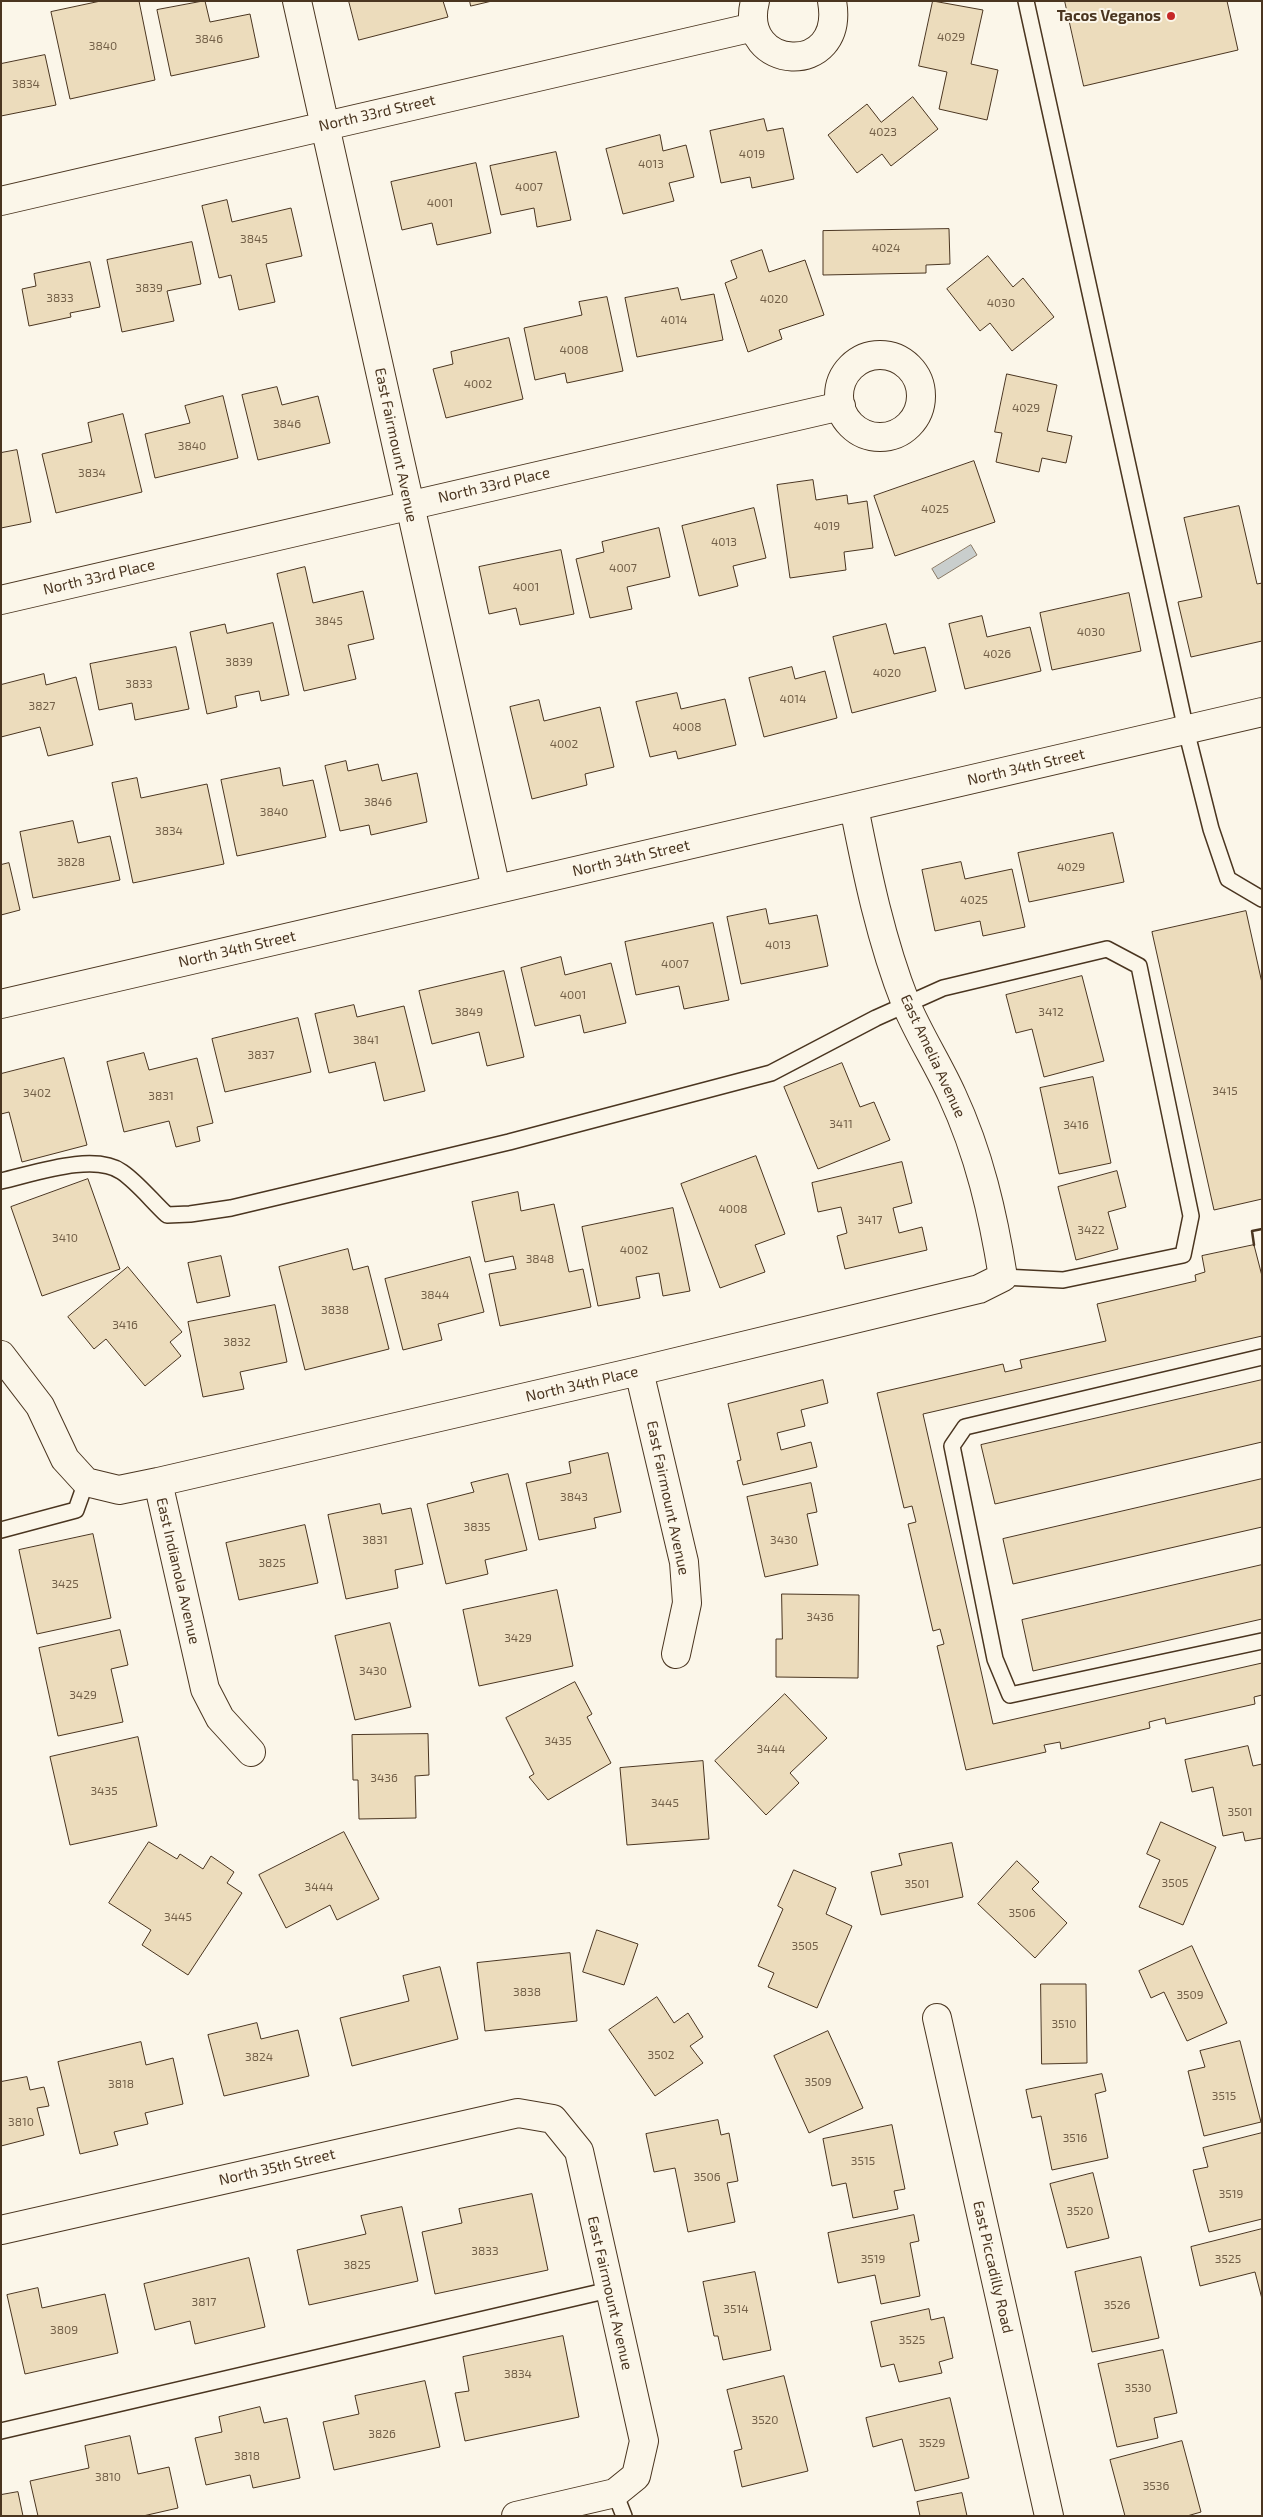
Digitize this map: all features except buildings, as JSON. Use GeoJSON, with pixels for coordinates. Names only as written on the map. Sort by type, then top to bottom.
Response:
{"type":"FeatureCollection","features":[{"type":"Feature","properties":{"kind":"street","name":"East Fairmount Avenue"},"geometry":{"type":"LineString","coordinates":[[297,1],[496,889]]}},
{"type":"Feature","properties":{"kind":"street","name":"North 33rd Street"},"geometry":{"type":"LineString","coordinates":[[1,201],[326,125],[755,14],[764,44],[780,55],[793,58],[806,55],[818,49],[827,40],[833,28],[834,14],[832,1]]}},
{"type":"Feature","properties":{"kind":"street","name":"North 33rd Place"},"geometry":{"type":"LineString","coordinates":[[1,600],[841,406]]}},
{"type":"Feature","properties":{"kind":"street","name":"North 34th Street"},"geometry":{"type":"LineString","coordinates":[[1,1004],[1262,712]]}},
{"type":"Feature","properties":{"kind":"street","name":"East Amelia Avenue"},"geometry":{"type":"LineString","coordinates":[[854,807],[879,921],[906,1004],[952,1095],[978,1157],[995,1230],[1003,1277]]}},
{"type":"Feature","properties":{"kind":"street","name":"North 34th Place"},"geometry":{"type":"LineString","coordinates":[[158,1482],[639,1371],[979,1289],[1003,1277]]}},
{"type":"Feature","properties":{"kind":"street"},"geometry":{"type":"LineString","coordinates":[[1,1355],[40,1406],[65,1459],[86,1482]]}},
{"type":"Feature","properties":{"kind":"street","name":"East Fairmount Avenue"},"geometry":{"type":"LineString","coordinates":[[639,1371],[684,1562],[688,1603],[676,1654]]}},
{"type":"Feature","properties":{"kind":"street","name":"East Indianola Avenue"},"geometry":{"type":"LineString","coordinates":[[86,1482],[119,1490],[158,1482],[205,1689],[220,1718],[251,1752]]}},
{"type":"Feature","properties":{"kind":"street","name":"East Piccadilly Road"},"geometry":{"type":"LineString","coordinates":[[937,2018],[1049,2516]]}},
{"type":"Feature","properties":{"kind":"street","name":"North 35th Street"},"geometry":{"type":"LineString","coordinates":[[1,2230],[518,2113],[553,2119]]}},
{"type":"Feature","properties":{"kind":"street","name":"East Fairmount Avenue"},"geometry":{"type":"LineString","coordinates":[[553,2119],[579,2151],[608,2290],[644,2441],[636,2476],[620,2504]]}},
{"type":"Feature","properties":{"kind":"street"},"geometry":{"type":"LineString","coordinates":[[516,2516],[620,2504]]}},
{"type":"Feature","properties":{"kind":"lane"},"geometry":{"type":"LineString","coordinates":[[1026,1],[1186,730],[1212,829],[1228,879],[1262,899]]}},
{"type":"Feature","properties":{"kind":"lane"},"geometry":{"type":"LineString","coordinates":[[1,1181],[79,1164],[106,1165],[121,1171],[167,1215],[190,1214],[231,1208],[509,1142],[771,1073],[876,1018],[943,988],[1107,949],[1139,966],[1191,1216],[1184,1254],[1063,1280],[1003,1277]]}},
{"type":"Feature","properties":{"kind":"lane"},"geometry":{"type":"LineString","coordinates":[[1262,1357],[965,1427],[952,1446],[995,1659],[1010,1695],[1262,1641]]}},
{"type":"Feature","properties":{"kind":"lane"},"geometry":{"type":"LineString","coordinates":[[1,1530],[76,1510],[86,1482]]}},
{"type":"Feature","properties":{"kind":"lane"},"geometry":{"type":"LineString","coordinates":[[1,2431],[608,2290]]}},
{"type":"Feature","properties":{"kind":"shaded area"},"geometry":{"type":"Polygon","coordinates":[[[971,545],[977,555],[938,579],[932,569],[971,545]]]}},
{"type":"Feature","properties":{"kind":"wall"},"geometry":{"type":"LineString","coordinates":[[1254,1245],[1252,1231],[1262,1229]]}},
{"type":"Feature","properties":{"kind":"place","name":"Tacos Veganos"},"geometry":{"type":"Point","coordinates":[1171,16]}}]}
